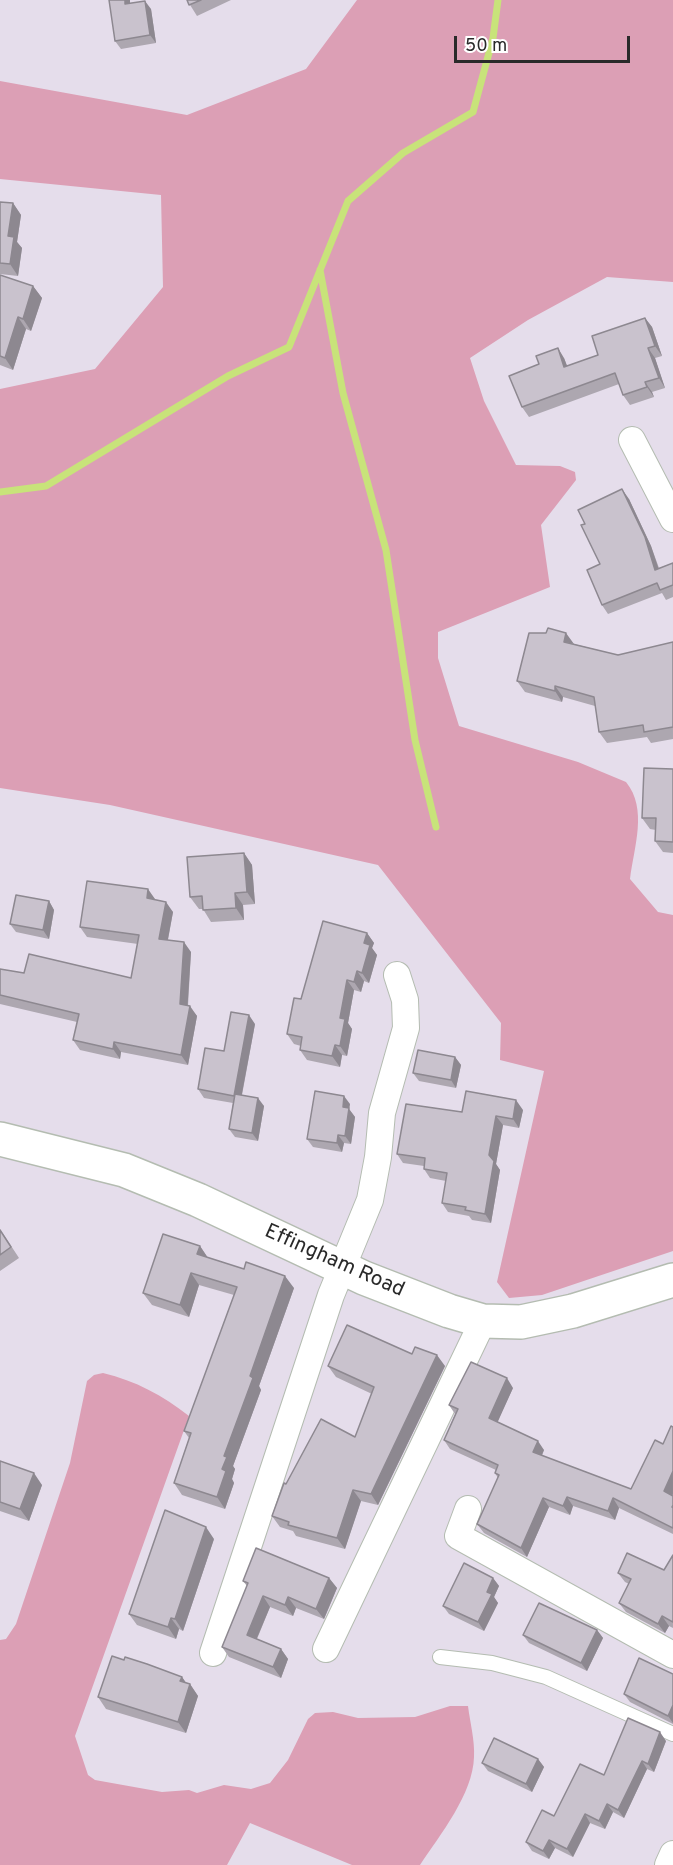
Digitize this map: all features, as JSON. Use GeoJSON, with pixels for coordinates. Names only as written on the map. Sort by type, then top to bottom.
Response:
{"type":"FeatureCollection","features":[{"type":"Feature","properties":{"kind":"street"},"geometry":{"type":"LineString","coordinates":[[632,440],[673,519]]}},
{"type":"Feature","properties":{"kind":"street"},"geometry":{"type":"LineString","coordinates":[[213,1653],[331,1294],[370,1200],[378,1157],[382,1113],[406,1028],[405,1000],[397,975]]}},
{"type":"Feature","properties":{"kind":"street","name":"Effingham Road"},"geometry":{"type":"LineString","coordinates":[[0,1139],[124,1170],[198,1200],[342,1267],[439,1307],[483,1321],[520,1322],[562,1313],[673,1280]]}},
{"type":"Feature","properties":{"kind":"street"},"geometry":{"type":"LineString","coordinates":[[326,1649],[483,1321]]}},
{"type":"Feature","properties":{"kind":"street"},"geometry":{"type":"LineString","coordinates":[[468,1509],[458,1536],[673,1655]]}},
{"type":"Feature","properties":{"kind":"street"},"geometry":{"type":"LineString","coordinates":[[668,1865],[673,1854]]}},
{"type":"Feature","properties":{"kind":"lane"},"geometry":{"type":"LineString","coordinates":[[440,1657],[492,1664],[546,1677],[673,1734]]}},
{"type":"Feature","properties":{"kind":"shaded area"},"geometry":{"type":"Polygon","coordinates":[[[357,0],[673,0],[673,282],[607,277],[528,320],[470,358],[484,401],[516,465],[560,466],[575,472],[576,480],[541,525],[550,587],[438,632],[438,658],[459,726],[578,762],[626,782],[633,793],[638,816],[630,879],[658,912],[673,915],[673,1251],[542,1295],[509,1298],[497,1282],[544,1071],[500,1060],[501,1023],[378,865],[110,805],[0,788],[0,389],[95,369],[163,287],[161,195],[0,179],[0,81],[187,115],[306,69],[357,0]]]}},
{"type":"Feature","properties":{"kind":"shaded area"},"geometry":{"type":"Polygon","coordinates":[[[103,1373],[127,1380],[148,1390],[189,1416],[75,1736],[88,1775],[95,1780],[162,1792],[189,1790],[197,1793],[224,1785],[251,1789],[270,1783],[288,1760],[308,1719],[315,1713],[333,1712],[358,1718],[415,1717],[450,1706],[468,1706],[474,1757],[468,1785],[454,1814],[420,1865],[352,1865],[250,1823],[227,1865],[0,1865],[0,1640],[6,1639],[16,1624],[70,1463],[87,1381],[94,1375],[103,1373]]]}},
{"type":"Feature","properties":{"kind":"building"},"geometry":{"type":"Polygon","coordinates":[[[109,0],[125,0],[125,4],[145,1],[150,35],[115,41],[109,0]]]}},
{"type":"Feature","properties":{"kind":"building"},"geometry":{"type":"Polygon","coordinates":[[[187,0],[201,0],[189,5],[187,0]]]}},
{"type":"Feature","properties":{"kind":"building"},"geometry":{"type":"Polygon","coordinates":[[[0,202],[13,203],[8,236],[14,237],[10,264],[0,263],[0,202]]]}},
{"type":"Feature","properties":{"kind":"building"},"geometry":{"type":"Polygon","coordinates":[[[0,275],[33,286],[23,319],[18,317],[5,358],[0,356],[0,275]]]}},
{"type":"Feature","properties":{"kind":"building"},"geometry":{"type":"Polygon","coordinates":[[[645,318],[655,346],[648,348],[659,378],[645,382],[647,387],[623,395],[615,373],[522,407],[509,376],[539,364],[536,356],[558,348],[564,367],[598,355],[592,336],[645,318]]]}},
{"type":"Feature","properties":{"kind":"building"},"geometry":{"type":"Polygon","coordinates":[[[622,489],[645,537],[655,570],[673,563],[673,585],[660,590],[657,583],[602,605],[587,570],[600,564],[581,525],[585,524],[578,510],[622,489]]]}},
{"type":"Feature","properties":{"kind":"building"},"geometry":{"type":"Polygon","coordinates":[[[548,628],[566,633],[564,642],[618,655],[673,642],[673,727],[644,732],[643,725],[599,732],[594,697],[555,686],[555,691],[517,681],[529,633],[546,633],[548,628]]]}},
{"type":"Feature","properties":{"kind":"building"},"geometry":{"type":"Polygon","coordinates":[[[644,768],[673,769],[673,842],[655,841],[656,818],[642,818],[644,768]]]}},
{"type":"Feature","properties":{"kind":"building"},"geometry":{"type":"Polygon","coordinates":[[[244,853],[247,892],[235,893],[236,908],[203,910],[202,896],[190,897],[187,857],[244,853]]]}},
{"type":"Feature","properties":{"kind":"building"},"geometry":{"type":"Polygon","coordinates":[[[87,881],[148,889],[147,898],[166,902],[159,939],[184,942],[180,1004],[190,1006],[181,1055],[114,1042],[113,1049],[73,1040],[79,1014],[0,995],[0,969],[24,973],[29,954],[131,978],[139,935],[80,927],[87,881]]]}},
{"type":"Feature","properties":{"kind":"building"},"geometry":{"type":"Polygon","coordinates":[[[16,895],[49,901],[43,930],[10,924],[16,895]]]}},
{"type":"Feature","properties":{"kind":"building"},"geometry":{"type":"Polygon","coordinates":[[[323,921],[367,933],[364,943],[370,945],[362,973],[357,971],[354,982],[347,980],[340,1018],[345,1019],[340,1046],[335,1045],[332,1056],[300,1050],[302,1037],[287,1034],[294,998],[301,999],[323,921]]]}},
{"type":"Feature","properties":{"kind":"building"},"geometry":{"type":"Polygon","coordinates":[[[231,1012],[249,1015],[234,1096],[198,1089],[205,1048],[224,1051],[231,1012]]]}},
{"type":"Feature","properties":{"kind":"building"},"geometry":{"type":"Polygon","coordinates":[[[418,1050],[455,1057],[451,1080],[413,1073],[418,1050]]]}},
{"type":"Feature","properties":{"kind":"building"},"geometry":{"type":"Polygon","coordinates":[[[315,1091],[344,1096],[343,1107],[349,1108],[345,1136],[338,1135],[337,1143],[307,1139],[315,1091]]]}},
{"type":"Feature","properties":{"kind":"building"},"geometry":{"type":"Polygon","coordinates":[[[466,1091],[516,1100],[513,1119],[496,1116],[489,1155],[494,1161],[485,1214],[465,1210],[466,1207],[442,1203],[447,1173],[424,1169],[425,1158],[397,1154],[406,1104],[462,1112],[466,1091]]]}},
{"type":"Feature","properties":{"kind":"building"},"geometry":{"type":"Polygon","coordinates":[[[235,1094],[258,1098],[252,1133],[229,1129],[235,1094]]]}},
{"type":"Feature","properties":{"kind":"building"},"geometry":{"type":"Polygon","coordinates":[[[0,1230],[11,1247],[0,1255],[0,1230]]]}},
{"type":"Feature","properties":{"kind":"building"},"geometry":{"type":"Polygon","coordinates":[[[163,1234],[200,1246],[197,1254],[244,1269],[246,1262],[285,1276],[250,1376],[253,1378],[224,1456],[227,1457],[222,1469],[226,1471],[217,1497],[174,1483],[191,1433],[184,1431],[237,1287],[191,1273],[180,1305],[143,1293],[163,1234]]]}},
{"type":"Feature","properties":{"kind":"building"},"geometry":{"type":"Polygon","coordinates":[[[347,1325],[412,1354],[415,1347],[437,1355],[371,1494],[353,1490],[337,1538],[288,1525],[289,1522],[272,1516],[284,1483],[286,1484],[321,1419],[355,1437],[374,1387],[328,1366],[347,1325]]]}},
{"type":"Feature","properties":{"kind":"building"},"geometry":{"type":"Polygon","coordinates":[[[471,1362],[507,1378],[489,1418],[538,1441],[533,1452],[631,1489],[655,1440],[663,1444],[671,1426],[673,1427],[673,1471],[664,1491],[673,1496],[673,1528],[613,1498],[608,1511],[567,1497],[563,1506],[543,1498],[521,1548],[477,1524],[499,1475],[495,1473],[498,1465],[444,1440],[458,1409],[449,1405],[471,1362]]]}},
{"type":"Feature","properties":{"kind":"building"},"geometry":{"type":"Polygon","coordinates":[[[0,1461],[34,1473],[20,1509],[0,1502],[0,1461]]]}},
{"type":"Feature","properties":{"kind":"building"},"geometry":{"type":"Polygon","coordinates":[[[165,1510],[206,1527],[175,1619],[171,1618],[168,1627],[129,1614],[165,1510]]]}},
{"type":"Feature","properties":{"kind":"building"},"geometry":{"type":"Polygon","coordinates":[[[256,1548],[329,1578],[316,1609],[288,1597],[285,1605],[263,1596],[247,1635],[281,1649],[273,1667],[222,1647],[248,1583],[243,1581],[256,1548]]]}},
{"type":"Feature","properties":{"kind":"building"},"geometry":{"type":"Polygon","coordinates":[[[627,1553],[664,1570],[673,1555],[673,1622],[662,1616],[658,1624],[619,1603],[631,1579],[618,1573],[627,1553]]]}},
{"type":"Feature","properties":{"kind":"building"},"geometry":{"type":"Polygon","coordinates":[[[464,1563],[493,1578],[487,1592],[492,1594],[478,1622],[443,1606],[464,1563]]]}},
{"type":"Feature","properties":{"kind":"building"},"geometry":{"type":"Polygon","coordinates":[[[539,1603],[597,1630],[581,1663],[523,1635],[539,1603]]]}},
{"type":"Feature","properties":{"kind":"building"},"geometry":{"type":"Polygon","coordinates":[[[112,1656],[124,1660],[125,1657],[147,1664],[182,1677],[180,1681],[190,1684],[178,1722],[98,1697],[112,1656]]]}},
{"type":"Feature","properties":{"kind":"building"},"geometry":{"type":"Polygon","coordinates":[[[639,1658],[673,1674],[673,1705],[668,1716],[624,1694],[639,1658]]]}},
{"type":"Feature","properties":{"kind":"building"},"geometry":{"type":"Polygon","coordinates":[[[628,1718],[660,1732],[648,1764],[642,1761],[618,1810],[607,1804],[599,1821],[585,1814],[567,1849],[549,1840],[543,1851],[526,1842],[542,1810],[554,1816],[580,1764],[604,1775],[628,1718]]]}},
{"type":"Feature","properties":{"kind":"building"},"geometry":{"type":"Polygon","coordinates":[[[494,1738],[538,1759],[526,1784],[482,1763],[494,1738]]]}},
{"type":"Feature","properties":{"kind":"waterway"},"geometry":{"type":"LineString","coordinates":[[0,492],[46,486],[228,376],[289,347],[348,201],[403,153],[473,112],[493,38],[498,0]]}},
{"type":"Feature","properties":{"kind":"waterway"},"geometry":{"type":"LineString","coordinates":[[320,270],[343,393],[386,550],[415,740],[436,827]]}}]}
